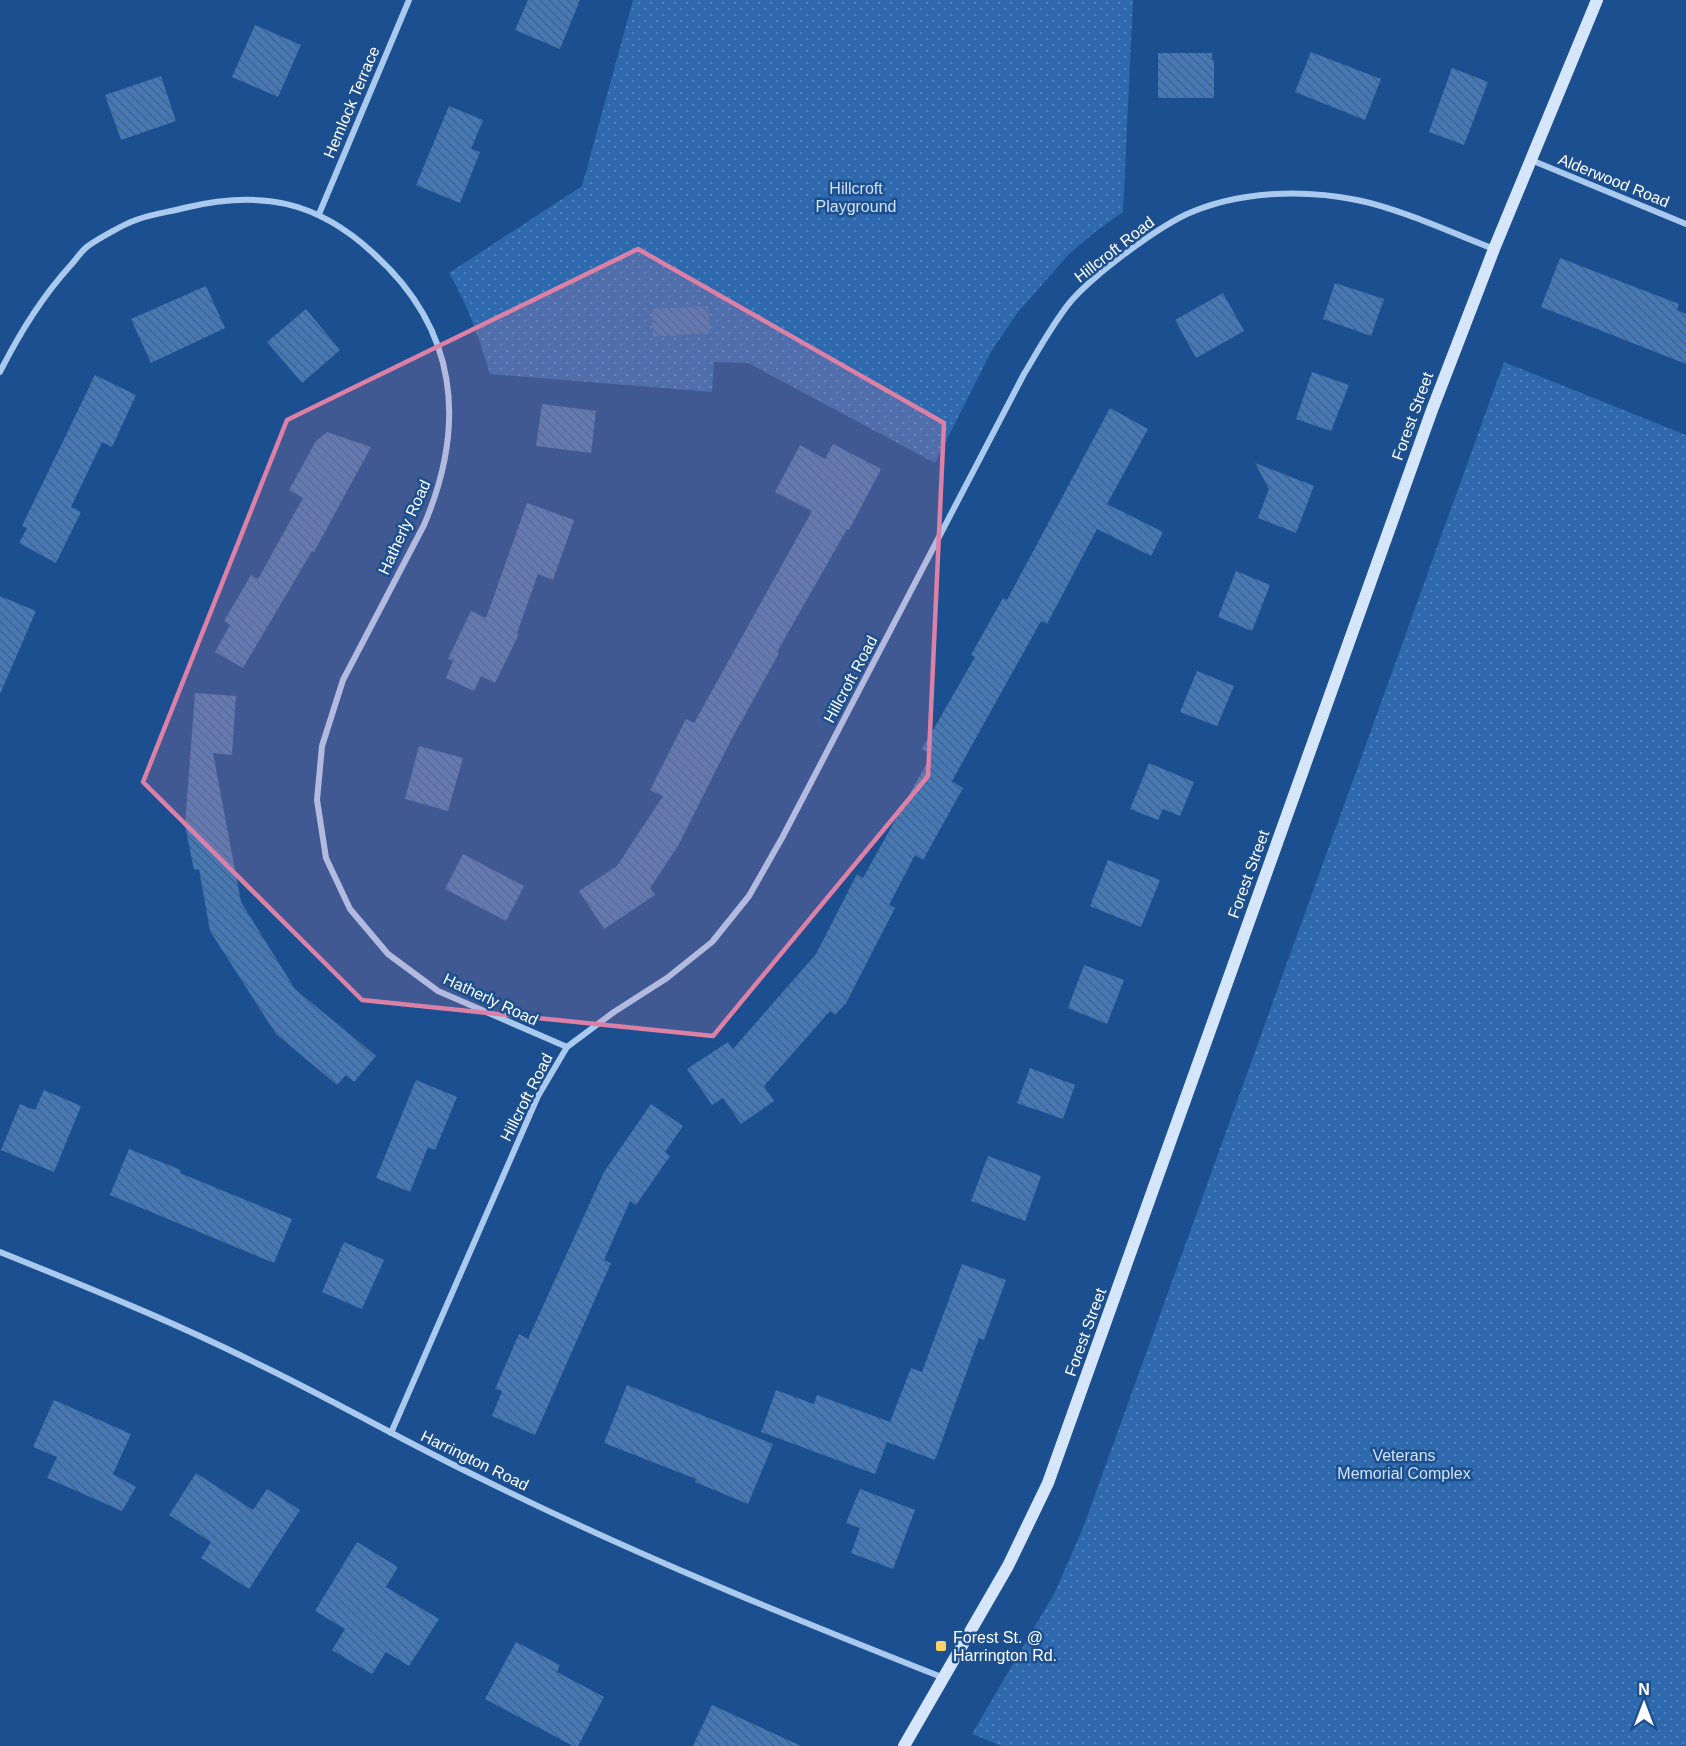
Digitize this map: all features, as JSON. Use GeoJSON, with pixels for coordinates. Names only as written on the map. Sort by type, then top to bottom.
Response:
{"type":"FeatureCollection","features":[{"type":"Feature","properties":{"kind":"street","name":"Hemlock Terrace"},"geometry":{"type":"LineString","coordinates":[[319,214],[409,0]]}},
{"type":"Feature","properties":{"kind":"street","name":"Forest Street"},"geometry":{"type":"LineString","coordinates":[[904,1746],[1008,1566],[1048,1483],[1424,432],[1494,249],[1598,0]]}},
{"type":"Feature","properties":{"kind":"street","name":"Alderwood Road"},"geometry":{"type":"LineString","coordinates":[[1531,160],[1686,224]]}},
{"type":"Feature","properties":{"kind":"street","name":"Hillcroft Road"},"geometry":{"type":"LineString","coordinates":[[390,1433],[538,1096],[567,1047],[614,1012],[667,978],[712,942],[749,896],[782,838],[1024,374],[1053,325],[1089,283],[1136,245],[1188,214],[1215,204],[1279,194],[1306,193],[1360,201],[1388,209],[1494,249]]}},
{"type":"Feature","properties":{"kind":"street","name":"Hatherly Road"},"geometry":{"type":"LineString","coordinates":[[0,372],[48,290],[88,246],[135,220],[198,205],[235,200],[265,201],[290,205],[319,214],[342,226],[387,265],[407,286],[423,310],[441,353],[449,425],[444,468],[424,525],[343,680],[322,746],[317,800],[326,858],[350,909],[388,954],[438,991],[567,1047]]}},
{"type":"Feature","properties":{"kind":"street","name":"Harrington Road"},"geometry":{"type":"LineString","coordinates":[[0,1252],[118,1299],[188,1330],[259,1364],[489,1483],[651,1558],[772,1610],[944,1678]]}},
{"type":"Feature","properties":{"kind":"highlighted area"},"geometry":{"type":"Polygon","coordinates":[[[638,249],[944,423],[928,776],[713,1036],[362,1000],[143,782],[287,420],[638,249]]]}},
{"type":"Feature","properties":{"kind":"green space","name":"Hillcroft Playground"},"geometry":{"type":"Polygon","coordinates":[[[633,0],[1133,0],[1123,212],[1069,254],[1018,312],[992,350],[935,463],[748,363],[714,362],[712,392],[490,374],[473,322],[449,273],[582,186],[633,0]]]}},
{"type":"Feature","properties":{"kind":"green space","name":"Veterans Memorial Complex"},"geometry":{"type":"Polygon","coordinates":[[[1504,362],[1686,435],[1686,1746],[1002,1746],[972,1734],[1055,1592],[1083,1528],[1504,362]]]}},
{"type":"Feature","properties":{"kind":"building"},"geometry":{"type":"Polygon","coordinates":[[[528,0],[580,0],[560,49],[515,30],[528,0]]]}},
{"type":"Feature","properties":{"kind":"building"},"geometry":{"type":"Polygon","coordinates":[[[255,25],[301,45],[278,97],[232,77],[255,25]]]}},
{"type":"Feature","properties":{"kind":"building"},"geometry":{"type":"Polygon","coordinates":[[[1311,52],[1381,79],[1365,120],[1295,92],[1311,52]]]}},
{"type":"Feature","properties":{"kind":"building"},"geometry":{"type":"Polygon","coordinates":[[[1158,53],[1212,53],[1214,98],[1158,98],[1158,53]]]}},
{"type":"Feature","properties":{"kind":"building"},"geometry":{"type":"Polygon","coordinates":[[[1452,68],[1488,82],[1464,145],[1429,132],[1452,68]]]}},
{"type":"Feature","properties":{"kind":"building"},"geometry":{"type":"Polygon","coordinates":[[[161,76],[176,121],[121,140],[105,95],[161,76]]]}},
{"type":"Feature","properties":{"kind":"building"},"geometry":{"type":"Polygon","coordinates":[[[449,106],[483,120],[471,149],[480,152],[460,203],[416,185],[449,106]]]}},
{"type":"Feature","properties":{"kind":"building"},"geometry":{"type":"Polygon","coordinates":[[[1560,258],[1679,304],[1677,310],[1686,314],[1686,364],[1541,307],[1560,258]]]}},
{"type":"Feature","properties":{"kind":"building"},"geometry":{"type":"Polygon","coordinates":[[[1335,283],[1384,299],[1371,336],[1323,319],[1335,283]]]}},
{"type":"Feature","properties":{"kind":"building"},"geometry":{"type":"Polygon","coordinates":[[[206,286],[225,328],[151,363],[131,319],[206,286]]]}},
{"type":"Feature","properties":{"kind":"building"},"geometry":{"type":"Polygon","coordinates":[[[1223,293],[1244,331],[1196,358],[1175,320],[1223,293]]]}},
{"type":"Feature","properties":{"kind":"building"},"geometry":{"type":"Polygon","coordinates":[[[708,306],[710,333],[653,337],[652,309],[708,306]]]}},
{"type":"Feature","properties":{"kind":"building"},"geometry":{"type":"Polygon","coordinates":[[[306,309],[340,350],[302,383],[267,342],[306,309]]]}},
{"type":"Feature","properties":{"kind":"building"},"geometry":{"type":"Polygon","coordinates":[[[1312,372],[1349,385],[1331,431],[1296,419],[1312,372]]]}},
{"type":"Feature","properties":{"kind":"building"},"geometry":{"type":"Polygon","coordinates":[[[95,375],[136,395],[112,447],[102,442],[71,507],[81,512],[56,563],[19,543],[27,528],[22,526],[95,375]]]}},
{"type":"Feature","properties":{"kind":"building"},"geometry":{"type":"Polygon","coordinates":[[[542,404],[596,411],[591,453],[536,446],[542,404]]]}},
{"type":"Feature","properties":{"kind":"building"},"geometry":{"type":"Polygon","coordinates":[[[1110,408],[1148,429],[1107,504],[1163,532],[1151,556],[1097,529],[1047,624],[1041,621],[952,781],[963,788],[923,860],[915,855],[889,905],[895,908],[846,1003],[835,1015],[830,1011],[764,1086],[774,1101],[741,1124],[723,1098],[712,1105],[687,1069],[728,1042],[733,1049],[816,954],[857,874],[863,878],[932,754],[922,749],[975,657],[971,655],[1003,598],[1007,600],[1110,408]]]}},
{"type":"Feature","properties":{"kind":"building"},"geometry":{"type":"Polygon","coordinates":[[[327,432],[371,447],[314,552],[312,551],[243,668],[215,652],[230,625],[224,621],[251,575],[258,579],[303,498],[289,490],[316,441],[327,432]]]}},
{"type":"Feature","properties":{"kind":"building"},"geometry":{"type":"Polygon","coordinates":[[[833,444],[881,469],[849,530],[847,529],[777,652],[779,653],[730,742],[678,846],[650,888],[655,895],[604,929],[579,891],[617,866],[663,796],[650,790],[686,719],[694,723],[812,511],[775,492],[800,445],[825,459],[833,444]]]}},
{"type":"Feature","properties":{"kind":"building"},"geometry":{"type":"Polygon","coordinates":[[[1255,463],[1314,486],[1296,533],[1258,518],[1269,489],[1255,463]]]}},
{"type":"Feature","properties":{"kind":"building"},"geometry":{"type":"Polygon","coordinates":[[[527,503],[574,520],[553,580],[538,574],[517,633],[519,634],[495,683],[481,676],[474,691],[446,678],[453,661],[448,659],[471,611],[486,618],[527,503]]]}},
{"type":"Feature","properties":{"kind":"building"},"geometry":{"type":"Polygon","coordinates":[[[1236,571],[1270,585],[1252,631],[1218,617],[1236,571]]]}},
{"type":"Feature","properties":{"kind":"building"},"geometry":{"type":"Polygon","coordinates":[[[0,596],[36,611],[0,694],[0,596]]]}},
{"type":"Feature","properties":{"kind":"building"},"geometry":{"type":"Polygon","coordinates":[[[1197,671],[1234,686],[1217,726],[1180,712],[1197,671]]]}},
{"type":"Feature","properties":{"kind":"building"},"geometry":{"type":"Polygon","coordinates":[[[195,693],[236,696],[232,755],[213,753],[241,902],[295,989],[376,1056],[354,1082],[346,1075],[337,1085],[276,1034],[210,931],[199,869],[194,870],[185,825],[195,693]]]}},
{"type":"Feature","properties":{"kind":"building"},"geometry":{"type":"Polygon","coordinates":[[[419,746],[463,758],[448,811],[405,799],[419,746]]]}},
{"type":"Feature","properties":{"kind":"building"},"geometry":{"type":"Polygon","coordinates":[[[1149,763],[1194,782],[1180,816],[1163,809],[1158,820],[1130,809],[1149,763]]]}},
{"type":"Feature","properties":{"kind":"building"},"geometry":{"type":"Polygon","coordinates":[[[463,854],[524,886],[506,921],[445,889],[463,854]]]}},
{"type":"Feature","properties":{"kind":"building"},"geometry":{"type":"Polygon","coordinates":[[[1108,860],[1160,880],[1141,927],[1090,906],[1108,860]]]}},
{"type":"Feature","properties":{"kind":"building"},"geometry":{"type":"Polygon","coordinates":[[[1084,965],[1124,980],[1107,1024],[1068,1008],[1084,965]]]}},
{"type":"Feature","properties":{"kind":"building"},"geometry":{"type":"Polygon","coordinates":[[[1030,1068],[1075,1085],[1063,1119],[1017,1103],[1030,1068]]]}},
{"type":"Feature","properties":{"kind":"building"},"geometry":{"type":"Polygon","coordinates":[[[416,1080],[457,1097],[435,1150],[428,1147],[410,1192],[376,1178],[416,1080]]]}},
{"type":"Feature","properties":{"kind":"building"},"geometry":{"type":"Polygon","coordinates":[[[44,1090],[81,1106],[54,1172],[1,1150],[20,1104],[35,1110],[44,1090]]]}},
{"type":"Feature","properties":{"kind":"building"},"geometry":{"type":"Polygon","coordinates":[[[651,1104],[683,1126],[665,1152],[670,1156],[636,1205],[630,1201],[604,1260],[611,1263],[535,1435],[492,1416],[502,1391],[495,1389],[519,1334],[528,1339],[604,1172],[651,1104]]]}},
{"type":"Feature","properties":{"kind":"building"},"geometry":{"type":"Polygon","coordinates":[[[129,1149],[181,1170],[180,1173],[292,1219],[274,1263],[110,1195],[129,1149]]]}},
{"type":"Feature","properties":{"kind":"building"},"geometry":{"type":"Polygon","coordinates":[[[988,1156],[1041,1176],[1025,1221],[971,1201],[988,1156]]]}},
{"type":"Feature","properties":{"kind":"building"},"geometry":{"type":"Polygon","coordinates":[[[344,1242],[384,1260],[362,1309],[322,1292],[344,1242]]]}},
{"type":"Feature","properties":{"kind":"building"},"geometry":{"type":"Polygon","coordinates":[[[962,1264],[1006,1280],[984,1340],[979,1338],[935,1460],[887,1442],[875,1474],[761,1432],[776,1390],[814,1404],[817,1395],[890,1422],[911,1368],[922,1372],[962,1264]]]}},
{"type":"Feature","properties":{"kind":"building"},"geometry":{"type":"Polygon","coordinates":[[[627,1385],[773,1444],[748,1504],[695,1482],[696,1479],[604,1443],[627,1385]]]}},
{"type":"Feature","properties":{"kind":"building"},"geometry":{"type":"Polygon","coordinates":[[[54,1400],[131,1434],[113,1474],[136,1487],[122,1511],[47,1478],[57,1457],[33,1447],[54,1400]]]}},
{"type":"Feature","properties":{"kind":"building"},"geometry":{"type":"Polygon","coordinates":[[[196,1473],[253,1510],[267,1489],[300,1510],[249,1589],[201,1558],[211,1542],[169,1515],[196,1473]]]}},
{"type":"Feature","properties":{"kind":"building"},"geometry":{"type":"Polygon","coordinates":[[[860,1489],[915,1510],[893,1569],[851,1553],[860,1528],[846,1523],[860,1489]]]}},
{"type":"Feature","properties":{"kind":"building"},"geometry":{"type":"Polygon","coordinates":[[[357,1542],[398,1567],[386,1587],[439,1619],[409,1666],[386,1652],[372,1674],[332,1650],[345,1629],[315,1611],[357,1542]]]}},
{"type":"Feature","properties":{"kind":"building"},"geometry":{"type":"Polygon","coordinates":[[[516,1642],[560,1665],[557,1672],[604,1697],[578,1746],[573,1746],[485,1699],[516,1642]]]}},
{"type":"Feature","properties":{"kind":"building"},"geometry":{"type":"Polygon","coordinates":[[[712,1705],[801,1746],[693,1746],[712,1705]]]}},
{"type":"Feature","properties":{"kind":"place","name":"Forest St. @ Harrington Rd."},"geometry":{"type":"Point","coordinates":[941,1646]}}]}
